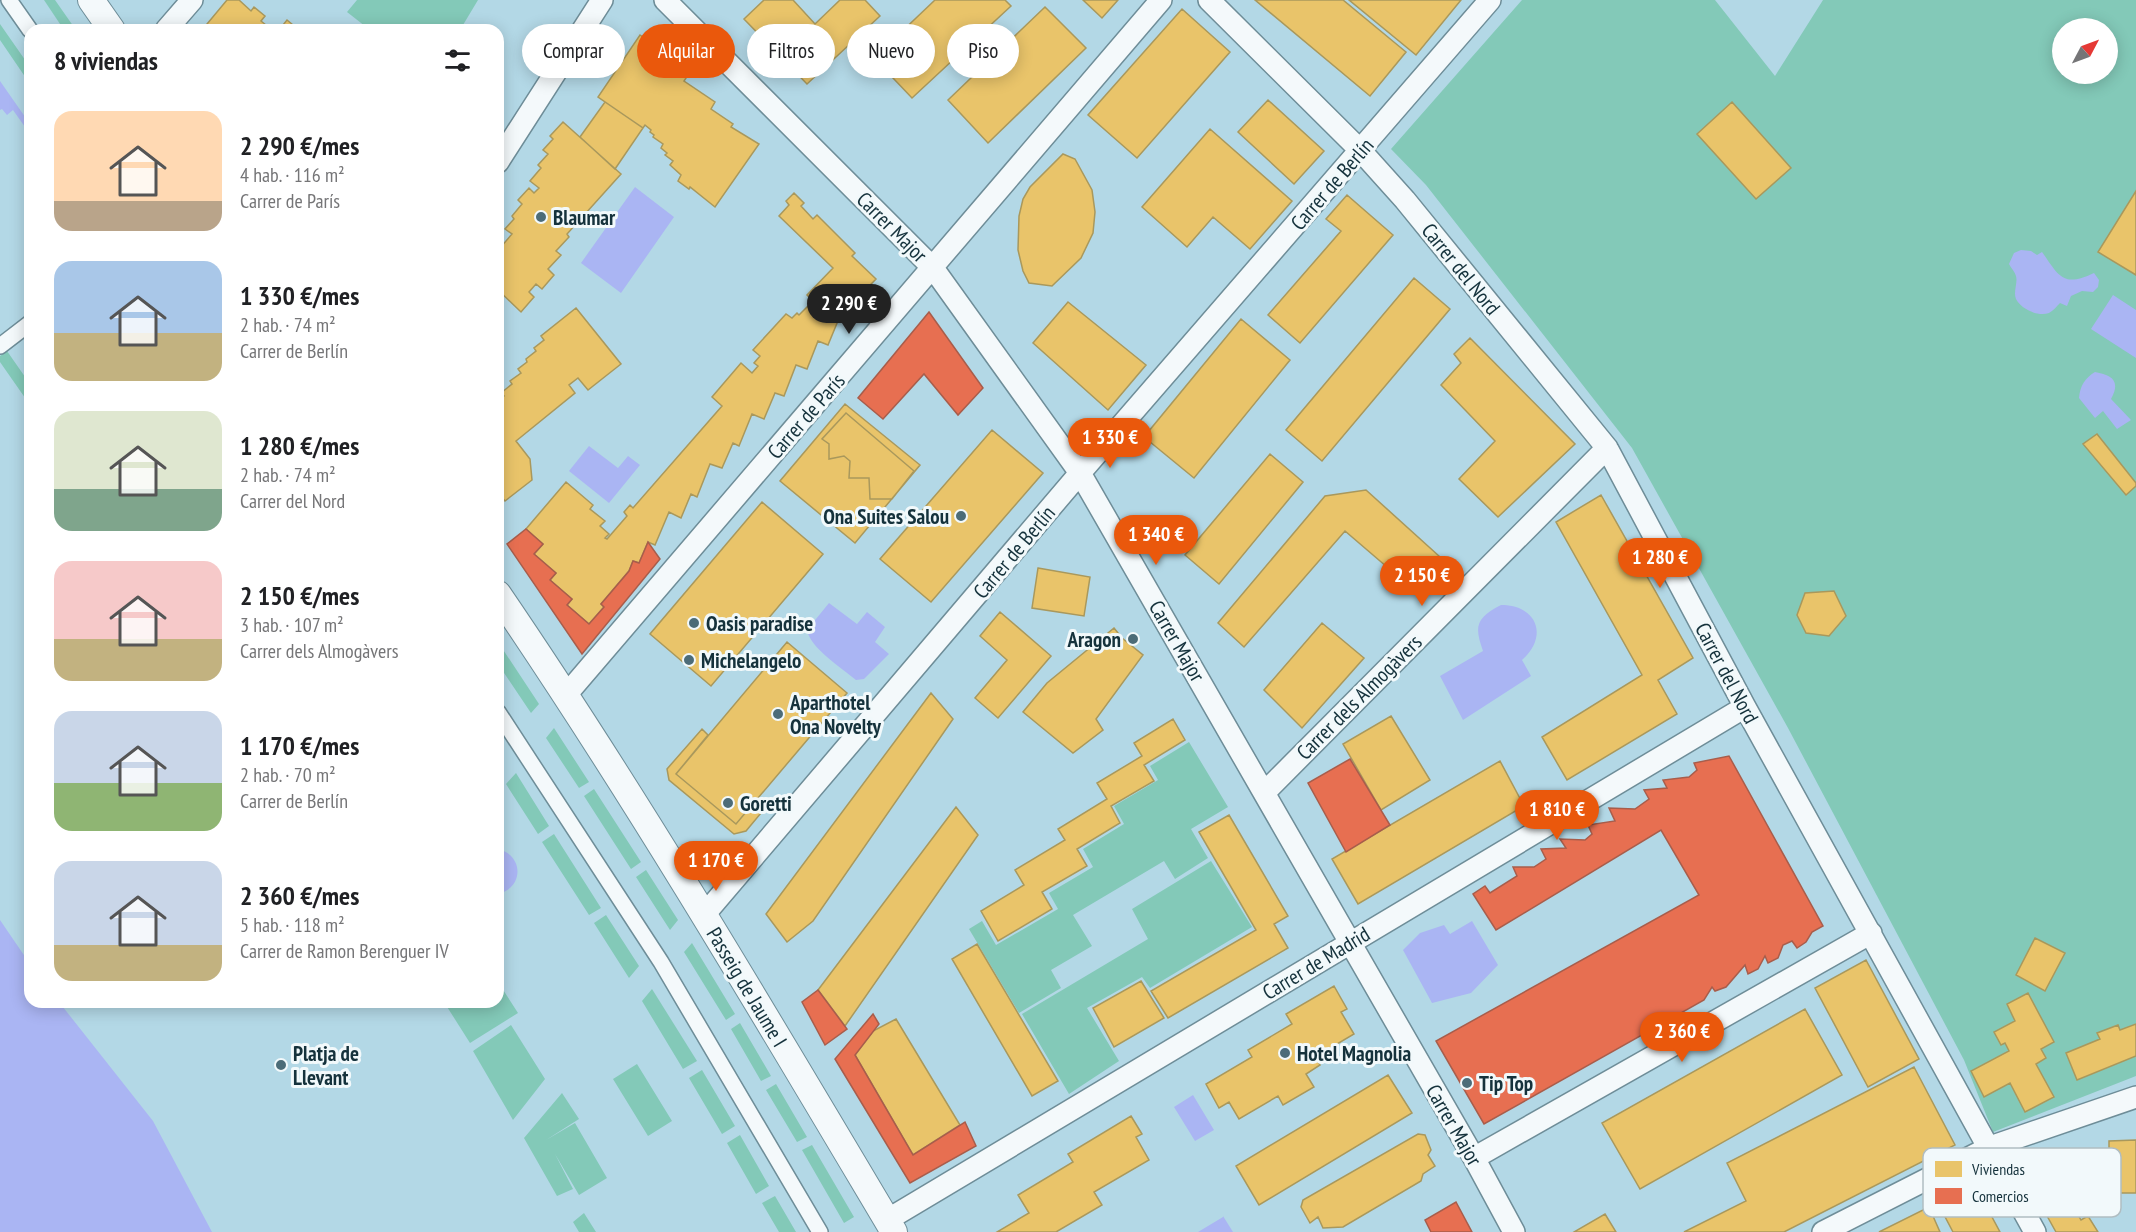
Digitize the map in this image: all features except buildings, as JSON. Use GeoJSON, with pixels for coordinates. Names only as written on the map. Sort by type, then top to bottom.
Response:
{"type":"FeatureCollection","features":[{"type":"Feature","properties":{"kind":"street"},"geometry":{"type":"LineString","coordinates":[[9,0],[26,24]]}},
{"type":"Feature","properties":{"kind":"street"},"geometry":{"type":"LineString","coordinates":[[91,0],[108,24]]}},
{"type":"Feature","properties":{"kind":"street"},"geometry":{"type":"LineString","coordinates":[[171,24],[192,0]]}},
{"type":"Feature","properties":{"kind":"street"},"geometry":{"type":"LineString","coordinates":[[504,153],[602,0]]}},
{"type":"Feature","properties":{"kind":"street","name":"Carrer Major"},"geometry":{"type":"LineString","coordinates":[[664,0],[933,268],[1080,473],[1474,1158],[1514,1232]]}},
{"type":"Feature","properties":{"kind":"street","name":"Carrer de París"},"geometry":{"type":"LineString","coordinates":[[567,695],[1161,0]]}},
{"type":"Feature","properties":{"kind":"street","name":"Carrer del Nord"},"geometry":{"type":"LineString","coordinates":[[1209,0],[1361,151],[1405,200],[1607,448],[1745,707],[1990,1148]]}},
{"type":"Feature","properties":{"kind":"street","name":"Carrer de Berlín"},"geometry":{"type":"LineString","coordinates":[[704,915],[1080,473],[1490,0]]}},
{"type":"Feature","properties":{"kind":"street"},"geometry":{"type":"LineString","coordinates":[[0,346],[24,328]]}},
{"type":"Feature","properties":{"kind":"street","name":"Carrer dels Almogàvers"},"geometry":{"type":"LineString","coordinates":[[1264,793],[1607,448]]}},
{"type":"Feature","properties":{"kind":"street","name":"Passeig de Jaume I"},"geometry":{"type":"LineString","coordinates":[[504,603],[567,695],[704,915],[890,1226]]}},
{"type":"Feature","properties":{"kind":"street","name":"Carrer de Madrid"},"geometry":{"type":"LineString","coordinates":[[890,1226],[1350,943],[1745,707]]}},
{"type":"Feature","properties":{"kind":"street"},"geometry":{"type":"LineString","coordinates":[[504,721],[661,962],[820,1232]]}},
{"type":"Feature","properties":{"kind":"street"},"geometry":{"type":"LineString","coordinates":[[1474,1158],[1871,933]]}},
{"type":"Feature","properties":{"kind":"street"},"geometry":{"type":"LineString","coordinates":[[1990,1148],[2136,1096]]}},
{"type":"Feature","properties":{"kind":"street"},"geometry":{"type":"LineString","coordinates":[[1823,1232],[1923,1182]]}},
{"type":"Feature","properties":{"kind":"street","name":"Carrer del Nord"},"geometry":{"type":"LineString","coordinates":[[2027,1217],[2035,1232]]}},
{"type":"Feature","properties":{"kind":"green space"},"geometry":{"type":"Polygon","coordinates":[[[44,0],[55,0],[72,24],[60,24],[44,0]]]}},
{"type":"Feature","properties":{"kind":"green space"},"geometry":{"type":"Polygon","coordinates":[[[357,0],[478,0],[464,24],[362,24],[347,12],[357,0]]]}},
{"type":"Feature","properties":{"kind":"green space"},"geometry":{"type":"Polygon","coordinates":[[[1522,0],[1715,0],[1775,76],[1823,0],[2136,0],[2136,1076],[1993,1132],[1964,1060],[1788,728],[1632,448],[1426,185],[1391,149],[1522,0]]]}},
{"type":"Feature","properties":{"kind":"green space"},"geometry":{"type":"Polygon","coordinates":[[[0,24],[24,58],[24,75],[0,40],[0,24]]]}},
{"type":"Feature","properties":{"kind":"green space"},"geometry":{"type":"Polygon","coordinates":[[[7,351],[24,375],[24,396],[0,362],[0,356],[7,351]]]}},
{"type":"Feature","properties":{"kind":"green space"},"geometry":{"type":"Polygon","coordinates":[[[504,651],[539,704],[531,713],[504,673],[504,651]]]}},
{"type":"Feature","properties":{"kind":"green space"},"geometry":{"type":"Polygon","coordinates":[[[554,728],[589,782],[579,788],[546,738],[554,728]]]}},
{"type":"Feature","properties":{"kind":"green space"},"geometry":{"type":"Polygon","coordinates":[[[1189,742],[1228,807],[1191,829],[1208,858],[1175,879],[1164,861],[1073,915],[1092,946],[1051,970],[1061,988],[1019,1013],[969,929],[982,921],[996,945],[1058,909],[1049,893],[1093,867],[1083,849],[1124,824],[1114,806],[1158,780],[1150,766],[1189,742]]]}},
{"type":"Feature","properties":{"kind":"green space"},"geometry":{"type":"Polygon","coordinates":[[[516,773],[549,826],[538,834],[506,784],[516,773]]]}},
{"type":"Feature","properties":{"kind":"green space"},"geometry":{"type":"Polygon","coordinates":[[[594,789],[641,862],[631,869],[584,796],[594,789]]]}},
{"type":"Feature","properties":{"kind":"green space"},"geometry":{"type":"Polygon","coordinates":[[[554,834],[601,908],[589,915],[542,842],[554,834]]]}},
{"type":"Feature","properties":{"kind":"green space"},"geometry":{"type":"Polygon","coordinates":[[[1211,861],[1252,927],[1150,988],[1142,977],[1087,1008],[1119,1061],[1069,1094],[1022,1014],[1148,939],[1132,909],[1211,861]]]}},
{"type":"Feature","properties":{"kind":"green space"},"geometry":{"type":"Polygon","coordinates":[[[646,870],[678,920],[670,930],[636,877],[646,870]]]}},
{"type":"Feature","properties":{"kind":"green space"},"geometry":{"type":"Polygon","coordinates":[[[606,915],[639,966],[629,978],[594,923],[606,915]]]}},
{"type":"Feature","properties":{"kind":"green space"},"geometry":{"type":"Polygon","coordinates":[[[692,943],[735,1014],[726,1020],[684,952],[692,943]]]}},
{"type":"Feature","properties":{"kind":"green space"},"geometry":{"type":"Polygon","coordinates":[[[652,989],[697,1061],[683,1069],[642,1001],[652,989]]]}},
{"type":"Feature","properties":{"kind":"green space"},"geometry":{"type":"Polygon","coordinates":[[[504,991],[518,1013],[470,1043],[448,1008],[504,1008],[504,991]]]}},
{"type":"Feature","properties":{"kind":"green space"},"geometry":{"type":"Polygon","coordinates":[[[740,1023],[771,1076],[761,1081],[731,1029],[740,1023]]]}},
{"type":"Feature","properties":{"kind":"green space"},"geometry":{"type":"Polygon","coordinates":[[[511,1025],[545,1079],[513,1120],[473,1051],[511,1025]]]}},
{"type":"Feature","properties":{"kind":"green space"},"geometry":{"type":"Polygon","coordinates":[[[637,1064],[672,1121],[648,1136],[613,1079],[637,1064]]]}},
{"type":"Feature","properties":{"kind":"green space"},"geometry":{"type":"Polygon","coordinates":[[[702,1070],[735,1126],[722,1134],[689,1078],[702,1070]]]}},
{"type":"Feature","properties":{"kind":"green space"},"geometry":{"type":"Polygon","coordinates":[[[776,1084],[807,1137],[797,1142],[766,1090],[776,1084]]]}},
{"type":"Feature","properties":{"kind":"green space"},"geometry":{"type":"Polygon","coordinates":[[[562,1093],[579,1119],[546,1140],[575,1123],[607,1178],[579,1195],[555,1154],[573,1189],[557,1196],[524,1138],[562,1093]]]}},
{"type":"Feature","properties":{"kind":"green space"},"geometry":{"type":"Polygon","coordinates":[[[740,1135],[769,1186],[756,1194],[727,1143],[740,1135]]]}},
{"type":"Feature","properties":{"kind":"green space"},"geometry":{"type":"Polygon","coordinates":[[[812,1145],[854,1217],[844,1223],[802,1150],[812,1145]]]}},
{"type":"Feature","properties":{"kind":"green space"},"geometry":{"type":"Polygon","coordinates":[[[775,1196],[796,1232],[779,1232],[762,1203],[775,1196]]]}},
{"type":"Feature","properties":{"kind":"green space"},"geometry":{"type":"Polygon","coordinates":[[[584,1213],[596,1232],[579,1232],[573,1222],[584,1213]]]}},
{"type":"Feature","properties":{"kind":"water"},"geometry":{"type":"Polygon","coordinates":[[[0,81],[24,115],[24,126],[13,110],[7,115],[2,109],[0,110],[0,81]]]}},
{"type":"Feature","properties":{"kind":"water"},"geometry":{"type":"Polygon","coordinates":[[[635,187],[674,217],[621,293],[581,263],[635,187]]]}},
{"type":"Feature","properties":{"kind":"water"},"geometry":{"type":"Polygon","coordinates":[[[2021,250],[2031,251],[2037,255],[2042,252],[2053,268],[2068,279],[2094,273],[2099,280],[2098,287],[2093,292],[2082,291],[2071,296],[2067,306],[2060,303],[2049,313],[2040,314],[2030,311],[2016,299],[2016,276],[2009,264],[2014,253],[2021,250]]]}},
{"type":"Feature","properties":{"kind":"water"},"geometry":{"type":"Polygon","coordinates":[[[2113,295],[2136,310],[2136,358],[2091,329],[2113,295]]]}},
{"type":"Feature","properties":{"kind":"water"},"geometry":{"type":"Polygon","coordinates":[[[2095,372],[2113,380],[2115,388],[2111,399],[2131,420],[2117,429],[2103,411],[2095,418],[2079,398],[2084,383],[2095,372]]]}},
{"type":"Feature","properties":{"kind":"water"},"geometry":{"type":"Polygon","coordinates":[[[589,446],[618,468],[628,456],[640,465],[609,503],[569,471],[589,446]]]}},
{"type":"Feature","properties":{"kind":"water"},"geometry":{"type":"Polygon","coordinates":[[[829,603],[857,624],[867,612],[885,627],[875,642],[889,654],[864,679],[856,680],[835,664],[809,637],[807,630],[829,603]]]}},
{"type":"Feature","properties":{"kind":"water"},"geometry":{"type":"Polygon","coordinates":[[[1501,605],[1523,610],[1531,616],[1535,624],[1537,632],[1535,641],[1522,660],[1531,676],[1463,720],[1440,676],[1483,651],[1478,635],[1479,624],[1486,614],[1501,605]]]}},
{"type":"Feature","properties":{"kind":"water"},"geometry":{"type":"Polygon","coordinates":[[[504,851],[513,858],[518,872],[513,885],[504,892],[504,851]]]}},
{"type":"Feature","properties":{"kind":"water"},"geometry":{"type":"Polygon","coordinates":[[[0,920],[24,955],[24,1008],[64,1008],[153,1121],[212,1232],[0,1232],[0,920]]]}},
{"type":"Feature","properties":{"kind":"water"},"geometry":{"type":"Polygon","coordinates":[[[1472,921],[1498,965],[1471,993],[1432,1003],[1403,950],[1420,933],[1444,925],[1450,934],[1472,921]]]}},
{"type":"Feature","properties":{"kind":"water"},"geometry":{"type":"Polygon","coordinates":[[[1193,1095],[1214,1130],[1195,1141],[1174,1107],[1193,1095]]]}},
{"type":"Feature","properties":{"kind":"water"},"geometry":{"type":"Polygon","coordinates":[[[1223,1217],[1233,1232],[1198,1232],[1223,1217]]]}},
{"type":"Feature","properties":{"kind":"place","name":"Blaumar"},"geometry":{"type":"Point","coordinates":[541,217]}},
{"type":"Feature","properties":{"kind":"place","name":"Ona Suites Salou"},"geometry":{"type":"Point","coordinates":[961,516]}},
{"type":"Feature","properties":{"kind":"place","name":"Oasis paradise"},"geometry":{"type":"Point","coordinates":[694,623]}},
{"type":"Feature","properties":{"kind":"place","name":"Aragon"},"geometry":{"type":"Point","coordinates":[1133,639]}},
{"type":"Feature","properties":{"kind":"place","name":"Michelangelo"},"geometry":{"type":"Point","coordinates":[689,660]}},
{"type":"Feature","properties":{"kind":"place","name":"Aparthotel Ona Novelty"},"geometry":{"type":"Point","coordinates":[778,714]}},
{"type":"Feature","properties":{"kind":"place","name":"Goretti"},"geometry":{"type":"Point","coordinates":[728,803]}},
{"type":"Feature","properties":{"kind":"place","name":"Hotel Magnolia"},"geometry":{"type":"Point","coordinates":[1285,1053]}},
{"type":"Feature","properties":{"kind":"place","name":"Platja de Llevant"},"geometry":{"type":"Point","coordinates":[281,1065]}},
{"type":"Feature","properties":{"kind":"place","name":"Tip Top"},"geometry":{"type":"Point","coordinates":[1467,1083]}}]}
